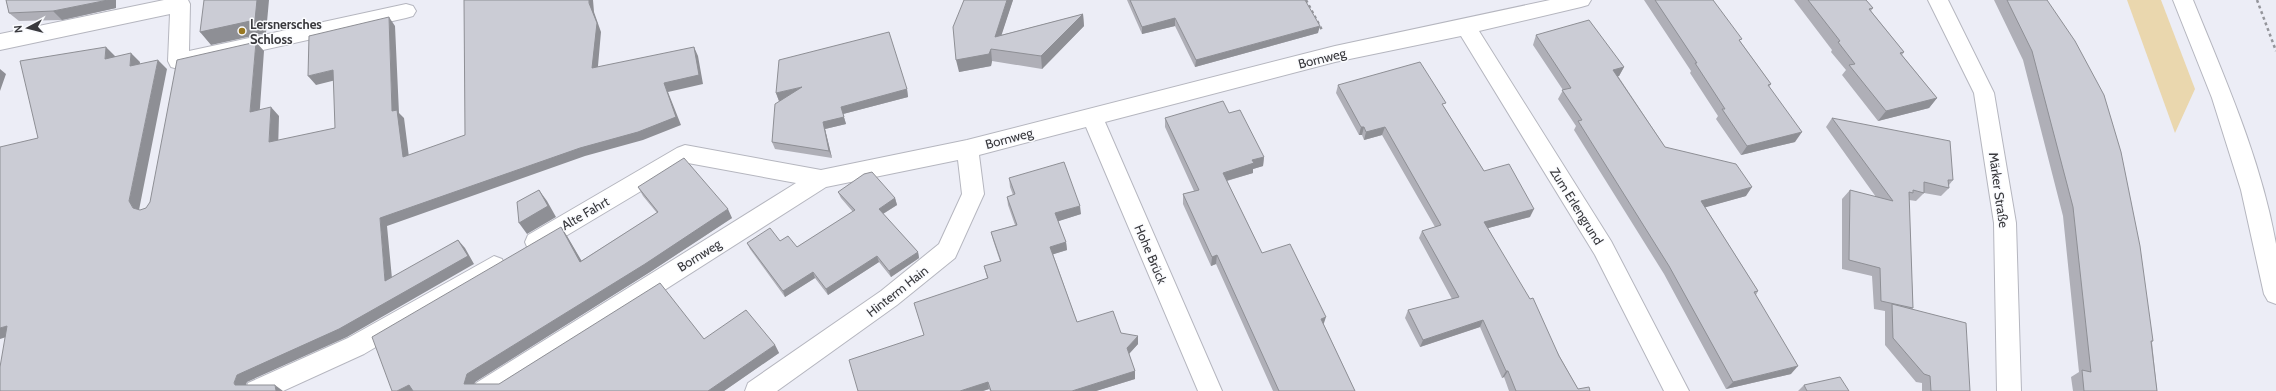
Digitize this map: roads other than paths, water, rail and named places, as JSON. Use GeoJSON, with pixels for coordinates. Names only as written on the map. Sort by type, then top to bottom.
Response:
{"type":"FeatureCollection","features":[{"type":"Feature","properties":{"kind":"street","name":"Bornweg"},"geometry":{"type":"LineString","coordinates":[[485,391],[821,179],[967,149],[1335,54],[1466,27],[1581,0]]}},
{"type":"Feature","properties":{"kind":"street","name":"Märker Straße"},"geometry":{"type":"LineString","coordinates":[[1938,0],[1984,93],[2005,223],[2009,391]]}},
{"type":"Feature","properties":{"kind":"street"},"geometry":{"type":"LineString","coordinates":[[2183,0],[2222,98],[2252,190],[2276,294]]}},
{"type":"Feature","properties":{"kind":"street"},"geometry":{"type":"LineString","coordinates":[[0,42],[180,4],[178,61],[406,11]]}},
{"type":"Feature","properties":{"kind":"street","name":"Zum Erlengrund"},"geometry":{"type":"LineString","coordinates":[[1466,27],[1603,248],[1677,391]]}},
{"type":"Feature","properties":{"kind":"street","name":"Hohe Brück"},"geometry":{"type":"LineString","coordinates":[[1092,116],[1210,391]]}},
{"type":"Feature","properties":{"kind":"street","name":"Hinterm Hain"},"geometry":{"type":"LineString","coordinates":[[757,391],[890,298],[947,251],[973,194],[967,149]]}},
{"type":"Feature","properties":{"kind":"street","name":"Alte Fahrt"},"geometry":{"type":"LineString","coordinates":[[257,391],[356,346],[685,154],[821,179]]}},
{"type":"Feature","properties":{"kind":"place","name":"Lersnersches Schloss"},"geometry":{"type":"Point","coordinates":[242,31]}}]}
